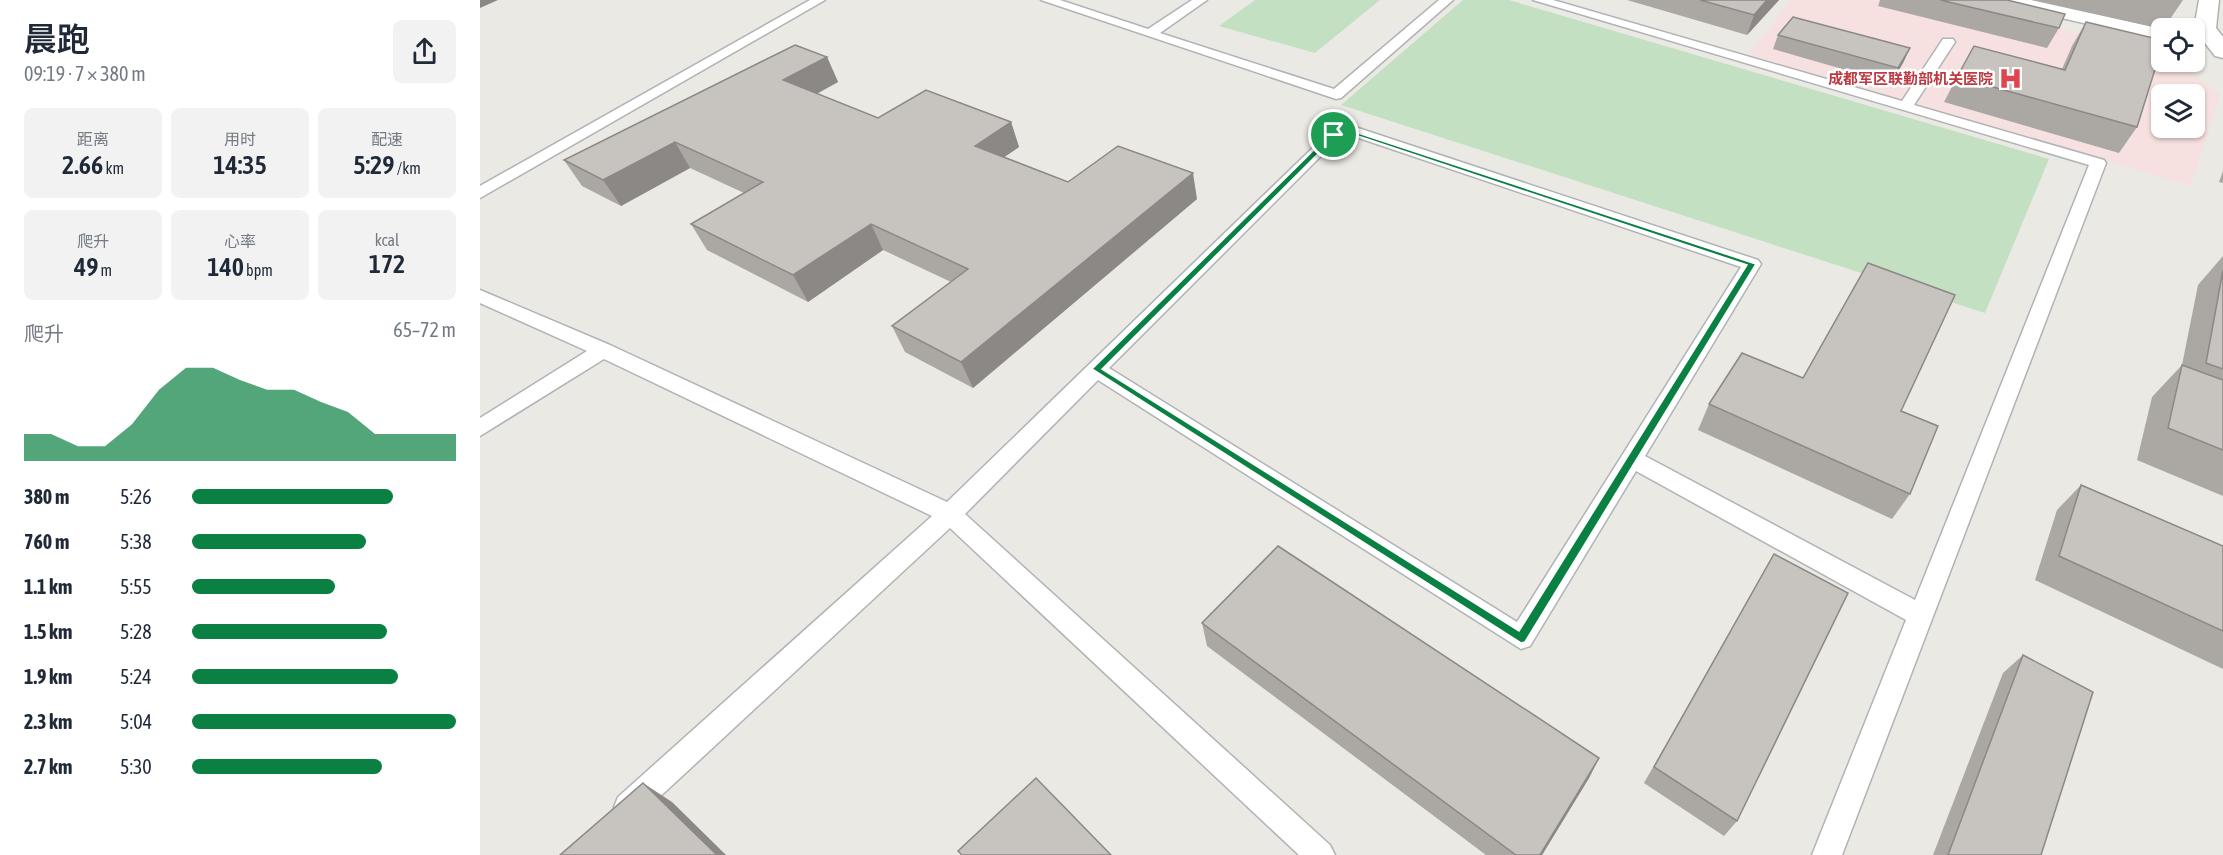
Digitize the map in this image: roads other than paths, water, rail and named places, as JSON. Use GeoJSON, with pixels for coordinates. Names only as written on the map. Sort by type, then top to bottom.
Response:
{"type":"FeatureCollection","features":[{"type":"Feature","properties":{"kind":"street"},"geometry":{"type":"LineString","coordinates":[[1974,0],[2018,2],[2151,32]]}},
{"type":"Feature","properties":{"kind":"street"},"geometry":{"type":"LineString","coordinates":[[2209,0],[2205,29],[2222,50]]}},
{"type":"Feature","properties":{"kind":"street"},"geometry":{"type":"LineString","coordinates":[[2205,46],[2222,50]]}},
{"type":"Feature","properties":{"kind":"lane"},"geometry":{"type":"LineString","coordinates":[[480,193],[819,0]]}},
{"type":"Feature","properties":{"kind":"lane"},"geometry":{"type":"LineString","coordinates":[[1047,0],[1336,95],[1447,0]]}},
{"type":"Feature","properties":{"kind":"lane"},"geometry":{"type":"LineString","coordinates":[[1149,34],[1201,0]]}},
{"type":"Feature","properties":{"kind":"lane"},"geometry":{"type":"LineString","coordinates":[[1539,0],[2098,164],[1827,855]]}},
{"type":"Feature","properties":{"kind":"lane"},"geometry":{"type":"LineString","coordinates":[[1906,106],[1948,42]]}},
{"type":"Feature","properties":{"kind":"lane"},"geometry":{"type":"LineString","coordinates":[[610,823],[950,514],[1096,369],[1334,135],[1346,129],[1752,264],[1521,638],[1096,369]]}},
{"type":"Feature","properties":{"kind":"lane"},"geometry":{"type":"LineString","coordinates":[[480,296],[603,350],[950,514],[1320,855]]}},
{"type":"Feature","properties":{"kind":"lane"},"geometry":{"type":"LineString","coordinates":[[480,428],[603,350]]}},
{"type":"Feature","properties":{"kind":"lane"},"geometry":{"type":"LineString","coordinates":[[1632,459],[1921,616]]}},
{"type":"Feature","properties":{"kind":"place","name":"成都军区联勤部机关医院"},"geometry":{"type":"Point","coordinates":[2011,78]}}]}
